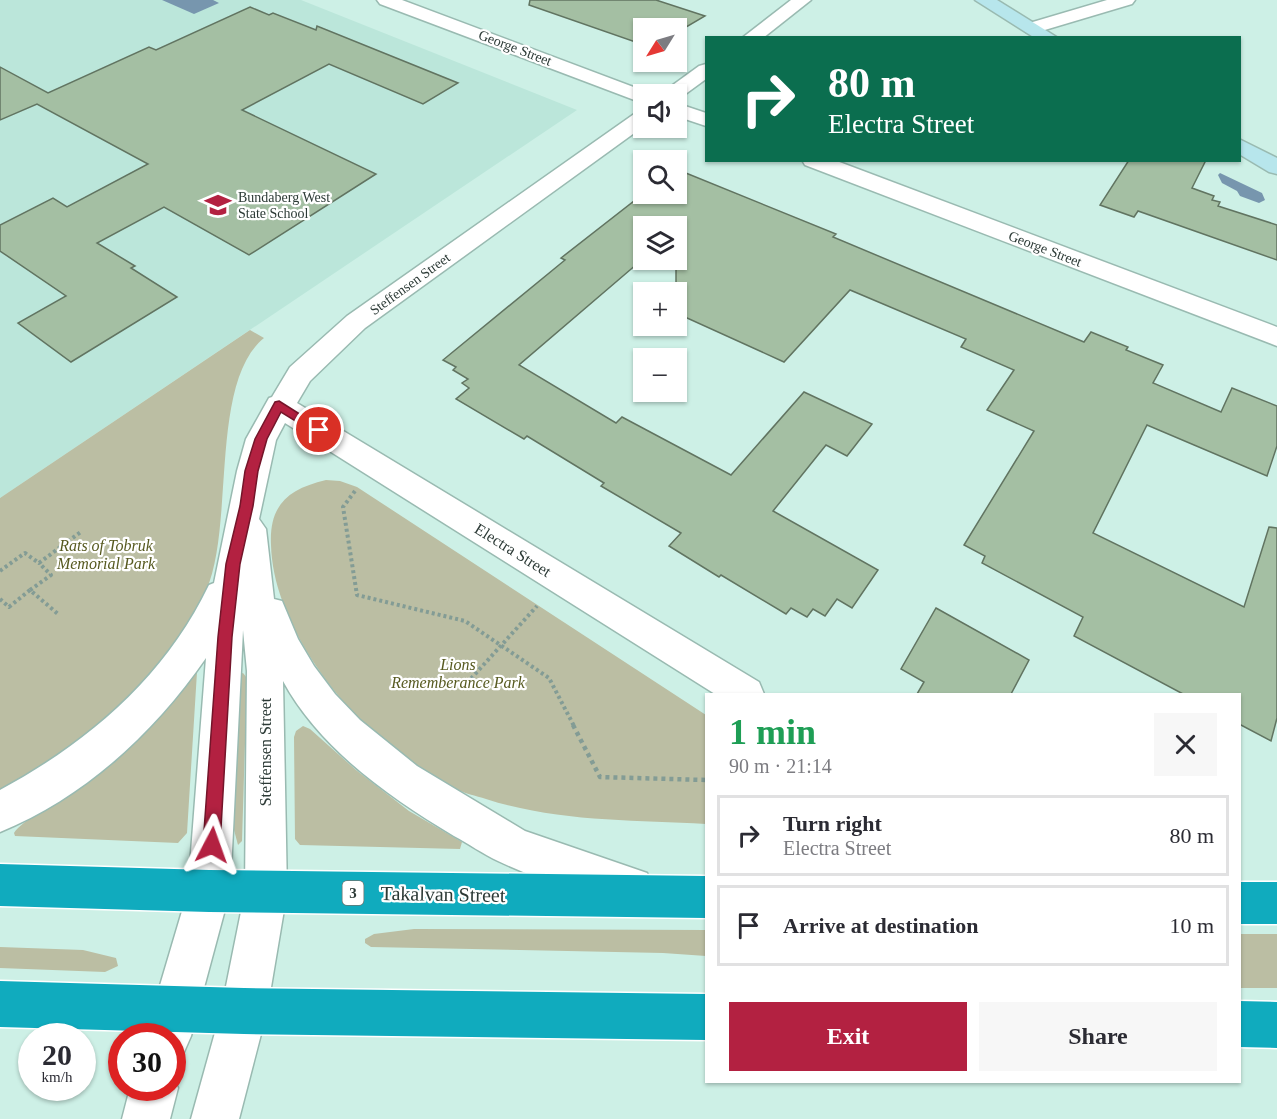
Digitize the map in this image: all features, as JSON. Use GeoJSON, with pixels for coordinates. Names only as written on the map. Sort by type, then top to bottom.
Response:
{"type":"FeatureCollection","features":[{"type":"Feature","properties":{"kind":"highway","name":"Takalvan Street"},"geometry":{"type":"LineString","coordinates":[[0,885],[266,892],[705,897]]}},
{"type":"Feature","properties":{"kind":"highway"},"geometry":{"type":"LineString","coordinates":[[1241,903],[1277,903]]}},
{"type":"Feature","properties":{"kind":"highway"},"geometry":{"type":"LineString","coordinates":[[0,1004],[172,1023],[244,1011],[705,1017]]}},
{"type":"Feature","properties":{"kind":"highway"},"geometry":{"type":"LineString","coordinates":[[1241,1024],[1277,1025]]}},
{"type":"Feature","properties":{"kind":"main road"},"geometry":{"type":"LineString","coordinates":[[984,0],[1046,36]]}},
{"type":"Feature","properties":{"kind":"main road"},"geometry":{"type":"LineString","coordinates":[[1241,146],[1277,167]]}},
{"type":"Feature","properties":{"kind":"street","name":"George Street"},"geometry":{"type":"LineString","coordinates":[[386,0],[633,93]]}},
{"type":"Feature","properties":{"kind":"street"},"geometry":{"type":"LineString","coordinates":[[754,36],[801,0]]}},
{"type":"Feature","properties":{"kind":"street"},"geometry":{"type":"LineString","coordinates":[[1032,28],[1126,0]]}},
{"type":"Feature","properties":{"kind":"street"},"geometry":{"type":"LineString","coordinates":[[687,84],[705,71]]}},
{"type":"Feature","properties":{"kind":"street"},"geometry":{"type":"LineString","coordinates":[[687,113],[705,120]]}},
{"type":"Feature","properties":{"kind":"street","name":"Steffensen Street"},"geometry":{"type":"LineString","coordinates":[[172,1023],[209,891],[225,637],[243,563],[246,506],[261,439],[279,405],[300,374],[356,322],[633,124]]}},
{"type":"Feature","properties":{"kind":"street","name":"George Street"},"geometry":{"type":"LineString","coordinates":[[818,162],[1277,337]]}},
{"type":"Feature","properties":{"kind":"street","name":"Electra Street"},"geometry":{"type":"LineString","coordinates":[[279,405],[744,693]]}},
{"type":"Feature","properties":{"kind":"street"},"geometry":{"type":"LineString","coordinates":[[0,812],[73,770],[148,703],[195,647],[243,563]]}},
{"type":"Feature","properties":{"kind":"street"},"geometry":{"type":"LineString","coordinates":[[243,563],[294,668],[324,709],[391,773],[509,845],[563,867],[661,897]]}},
{"type":"Feature","properties":{"kind":"street","name":"Steffensen Street"},"geometry":{"type":"LineString","coordinates":[[215,1119],[244,1011],[266,892],[265,671],[243,563]]}},
{"type":"Feature","properties":{"kind":"street"},"geometry":{"type":"LineString","coordinates":[[146,1119],[151,1101]]}},
{"type":"Feature","properties":{"kind":"path"},"geometry":{"type":"LineString","coordinates":[[379,467],[357,487],[343,507],[357,595],[465,621],[549,678],[600,777],[705,780]]}},
{"type":"Feature","properties":{"kind":"path"},"geometry":{"type":"LineString","coordinates":[[39,563],[82,531]]}},
{"type":"Feature","properties":{"kind":"path"},"geometry":{"type":"LineString","coordinates":[[0,571],[25,553],[51,575],[9,607],[0,599]]}},
{"type":"Feature","properties":{"kind":"path"},"geometry":{"type":"LineString","coordinates":[[466,683],[561,580]]}},
{"type":"Feature","properties":{"kind":"path"},"geometry":{"type":"LineString","coordinates":[[30,590],[58,614]]}},
{"type":"Feature","properties":{"kind":"shaded area","name":"Bundaberg West State School"},"geometry":{"type":"Polygon","coordinates":[[[0,0],[301,0],[577,110],[0,498],[0,0]]]}},
{"type":"Feature","properties":{"kind":"green space","name":"Rats of Tobruk Memorial Park"},"geometry":{"type":"Polygon","coordinates":[[[250,330],[264,338],[247,359],[236,387],[229,421],[215,563],[206,591],[193,615],[163,661],[106,721],[57,761],[0,791],[0,498],[250,330]]]}},
{"type":"Feature","properties":{"kind":"green space","name":"Lions Rememberance Park"},"geometry":{"type":"Polygon","coordinates":[[[326,480],[340,481],[357,487],[705,714],[705,824],[595,819],[513,807],[455,789],[389,748],[348,707],[310,657],[283,602],[274,573],[271,545],[273,519],[283,501],[291,494],[326,480]]]}},
{"type":"Feature","properties":{"kind":"green space"},"geometry":{"type":"Polygon","coordinates":[[[197,672],[187,833],[178,843],[15,836],[14,833],[24,823],[70,793],[119,750],[197,672]]]}},
{"type":"Feature","properties":{"kind":"green space"},"geometry":{"type":"Polygon","coordinates":[[[243,673],[247,678],[242,841],[238,845],[230,815],[240,674],[243,673]]]}},
{"type":"Feature","properties":{"kind":"green space"},"geometry":{"type":"Polygon","coordinates":[[[303,726],[310,729],[356,770],[409,811],[462,842],[460,849],[300,845],[295,839],[294,737],[296,731],[303,726]]]}},
{"type":"Feature","properties":{"kind":"green space"},"geometry":{"type":"Polygon","coordinates":[[[414,929],[705,930],[705,956],[663,953],[371,947],[365,943],[365,939],[374,934],[414,929]]]}},
{"type":"Feature","properties":{"kind":"green space"},"geometry":{"type":"Polygon","coordinates":[[[1241,934],[1277,934],[1277,988],[1241,988],[1241,934]]]}},
{"type":"Feature","properties":{"kind":"green space"},"geometry":{"type":"Polygon","coordinates":[[[0,947],[83,950],[116,958],[118,966],[105,972],[0,968],[0,947]]]}},
{"type":"Feature","properties":{"kind":"water"},"geometry":{"type":"Polygon","coordinates":[[[162,0],[213,0],[219,3],[194,14],[162,0]]]}},
{"type":"Feature","properties":{"kind":"water"},"geometry":{"type":"Polygon","coordinates":[[[1220,173],[1262,193],[1265,200],[1259,203],[1240,196],[1237,191],[1222,183],[1218,175],[1220,173]]]}},
{"type":"Feature","properties":{"kind":"building"},"geometry":{"type":"Polygon","coordinates":[[[530,0],[656,0],[705,16],[687,27],[687,18],[633,18],[633,41],[529,5],[530,0]]]}},
{"type":"Feature","properties":{"kind":"building"},"geometry":{"type":"Polygon","coordinates":[[[250,7],[269,15],[273,13],[316,30],[317,26],[458,83],[423,104],[329,64],[242,110],[376,174],[249,255],[164,207],[97,243],[135,266],[131,268],[177,297],[71,362],[18,323],[66,296],[0,251],[0,225],[53,198],[67,207],[148,164],[37,104],[0,120],[0,67],[48,93],[149,47],[156,50],[250,7]]]}},
{"type":"Feature","properties":{"kind":"building"},"geometry":{"type":"Polygon","coordinates":[[[1128,162],[1205,162],[1192,188],[1214,196],[1212,200],[1220,202],[1218,206],[1277,225],[1277,260],[1138,211],[1134,217],[1100,205],[1128,162]]]}},
{"type":"Feature","properties":{"kind":"building"},"geometry":{"type":"Polygon","coordinates":[[[687,173],[836,234],[833,237],[1084,342],[1091,332],[1128,347],[1126,350],[1163,365],[1153,383],[1221,412],[1232,388],[1277,406],[1277,446],[1267,476],[1147,425],[1093,533],[1244,607],[1269,527],[1277,528],[1277,718],[1271,741],[1241,725],[1241,693],[1181,693],[1074,636],[1083,617],[982,563],[985,556],[964,545],[1034,431],[987,410],[1014,370],[961,347],[966,339],[850,290],[784,362],[687,318],[687,282],[676,282],[676,270],[687,270],[687,216],[633,216],[633,267],[519,365],[616,423],[622,417],[731,475],[804,392],[872,424],[847,456],[826,445],[773,511],[878,570],[852,608],[837,599],[825,616],[813,609],[807,617],[791,608],[786,614],[669,546],[681,533],[601,486],[604,483],[527,436],[524,439],[456,399],[469,388],[462,383],[468,379],[453,370],[456,367],[443,360],[565,260],[561,258],[633,202],[633,204],[687,204],[687,173]]]}},
{"type":"Feature","properties":{"kind":"building"},"geometry":{"type":"Polygon","coordinates":[[[936,608],[1029,660],[1012,693],[918,693],[924,682],[901,669],[936,608]]]}},
{"type":"Feature","properties":{"kind":"place","name":"Bundaberg West State School"},"geometry":{"type":"Point","coordinates":[218,205]}},
{"type":"Feature","properties":{"kind":"route"},"geometry":{"type":"LineString","coordinates":[[212,845],[225,637],[233,564],[252,471],[261,439],[279,405],[319,430]]}}]}
